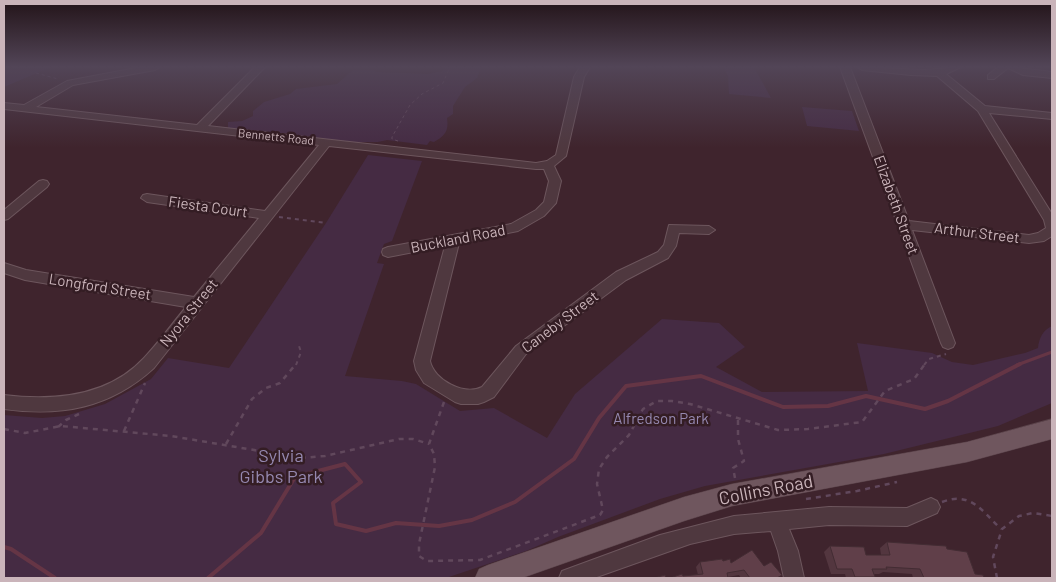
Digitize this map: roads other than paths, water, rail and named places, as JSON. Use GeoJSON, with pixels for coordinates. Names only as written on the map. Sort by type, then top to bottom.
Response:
{"type":"FeatureCollection","features":[{"type":"Feature","properties":{"kind":"main road","name":"Collins Road"},"geometry":{"type":"LineString","coordinates":[[488,578],[675,512],[732,495],[967,452],[1052,429]]}},
{"type":"Feature","properties":{"kind":"street"},"geometry":{"type":"LineString","coordinates":[[27,108],[49,94]]}},
{"type":"Feature","properties":{"kind":"street"},"geometry":{"type":"LineString","coordinates":[[200,128],[233,94]]}},
{"type":"Feature","properties":{"kind":"street"},"geometry":{"type":"LineString","coordinates":[[548,165],[556,162],[561,156],[575,94]]}},
{"type":"Feature","properties":{"kind":"street","name":"Elizabeth Street"},"geometry":{"type":"LineString","coordinates":[[855,94],[948,343]]}},
{"type":"Feature","properties":{"kind":"street"},"geometry":{"type":"LineString","coordinates":[[964,94],[982,109],[1052,116]]}},
{"type":"Feature","properties":{"kind":"street","name":"Bennetts Road"},"geometry":{"type":"LineString","coordinates":[[4,106],[395,150],[548,165]]}},
{"type":"Feature","properties":{"kind":"street","name":"Arthur Street"},"geometry":{"type":"LineString","coordinates":[[904,225],[1029,239],[1040,238],[1048,234],[1052,228],[1050,220],[982,109]]}},
{"type":"Feature","properties":{"kind":"street","name":"Nyora Street"},"geometry":{"type":"LineString","coordinates":[[4,402],[22,405],[54,404],[103,394],[121,386],[149,363],[327,142]]}},
{"type":"Feature","properties":{"kind":"street","name":"Buckland Road"},"geometry":{"type":"LineString","coordinates":[[388,252],[514,228],[540,213],[550,203],[555,181],[548,165]]}},
{"type":"Feature","properties":{"kind":"street"},"geometry":{"type":"LineString","coordinates":[[4,216],[43,184]]}},
{"type":"Feature","properties":{"kind":"street","name":"Fiesta Court"},"geometry":{"type":"LineString","coordinates":[[147,198],[268,215]]}},
{"type":"Feature","properties":{"kind":"street","name":"Caneby Street"},"geometry":{"type":"LineString","coordinates":[[453,241],[422,361],[428,378],[461,397],[469,398],[478,397],[488,392],[521,350],[621,276],[663,255],[670,246],[673,228]]}},
{"type":"Feature","properties":{"kind":"street","name":"Longford Street"},"geometry":{"type":"LineString","coordinates":[[4,268],[25,275],[197,303]]}},
{"type":"Feature","properties":{"kind":"street","name":"Collins Road"},"geometry":{"type":"LineString","coordinates":[[569,578],[690,535],[734,526],[829,516],[907,517],[930,507]]}},
{"type":"Feature","properties":{"kind":"street"},"geometry":{"type":"LineString","coordinates":[[776,521],[788,551],[794,578]]}},
{"type":"Feature","properties":{"kind":"lane","name":"Caneby Street"},"geometry":{"type":"LineString","coordinates":[[673,228],[710,230]]}},
{"type":"Feature","properties":{"kind":"waterway"},"geometry":{"type":"LineString","coordinates":[[1017,365],[1052,352]]}},
{"type":"Feature","properties":{"kind":"waterway"},"geometry":{"type":"LineString","coordinates":[[208,578],[261,533],[295,477],[345,464],[361,482],[333,503],[336,524],[366,531],[396,523],[439,526],[472,520],[515,502],[574,459],[599,418],[626,386],[701,376],[783,407],[828,406],[866,396],[925,409],[948,401],[1020,364]]}},
{"type":"Feature","properties":{"kind":"waterway"},"geometry":{"type":"LineString","coordinates":[[4,547],[11,549],[55,578]]}},
{"type":"Feature","properties":{"kind":"park label","name":"Alfredson Park"},"geometry":{"type":"Point","coordinates":[661,419]}},
{"type":"Feature","properties":{"kind":"park label","name":"Sylvia Gibbs Park"},"geometry":{"type":"Point","coordinates":[281,466]}}]}
